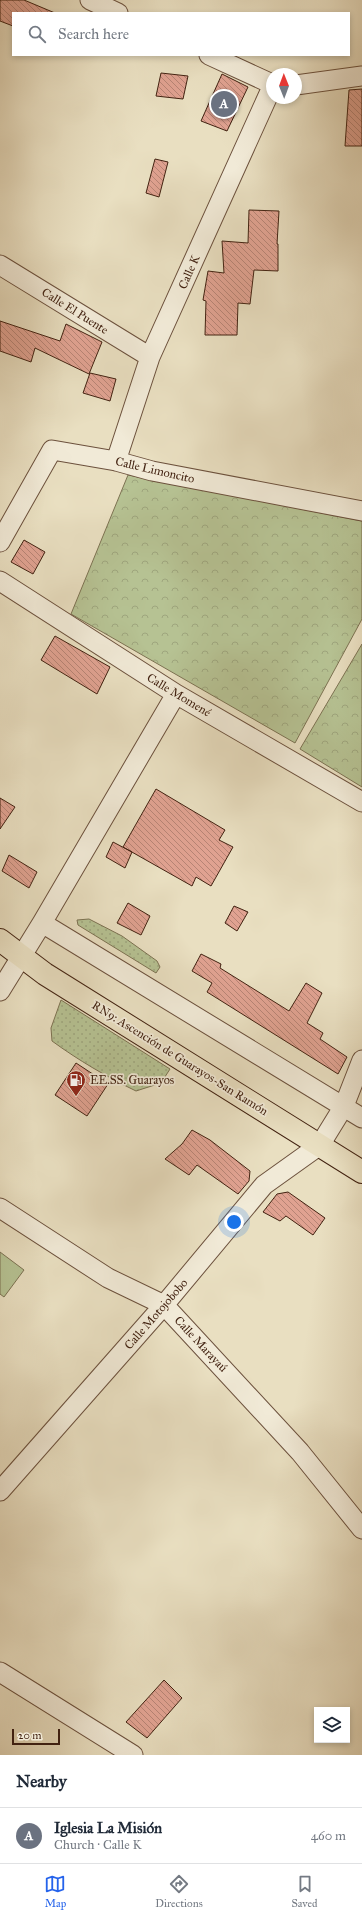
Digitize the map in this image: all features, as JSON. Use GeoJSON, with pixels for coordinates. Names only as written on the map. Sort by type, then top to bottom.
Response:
{"type":"FeatureCollection","features":[{"type":"Feature","properties":{"kind":"highway","name":"RN9: Ascención de Guarayos-San Ramón"},"geometry":{"type":"LineString","coordinates":[[0,940],[22,957],[362,1172]]}},
{"type":"Feature","properties":{"kind":"street"},"geometry":{"type":"LineString","coordinates":[[90,0],[116,12]]}},
{"type":"Feature","properties":{"kind":"street"},"geometry":{"type":"LineString","coordinates":[[211,56],[266,82]]}},
{"type":"Feature","properties":{"kind":"street"},"geometry":{"type":"LineString","coordinates":[[302,84],[362,76]]}},
{"type":"Feature","properties":{"kind":"street","name":"Calle K"},"geometry":{"type":"LineString","coordinates":[[116,461],[150,357],[266,98]]}},
{"type":"Feature","properties":{"kind":"street","name":"Calle El Puente"},"geometry":{"type":"LineString","coordinates":[[0,265],[150,357]]}},
{"type":"Feature","properties":{"kind":"street","name":"Calle Limoncito"},"geometry":{"type":"LineString","coordinates":[[0,542],[52,450],[116,461],[152,471],[362,511]]}},
{"type":"Feature","properties":{"kind":"street","name":"Calle Momené"},"geometry":{"type":"LineString","coordinates":[[0,581],[176,694],[362,802]]}},
{"type":"Feature","properties":{"kind":"street"},"geometry":{"type":"LineString","coordinates":[[0,991],[22,957],[176,694]]}},
{"type":"Feature","properties":{"kind":"street"},"geometry":{"type":"LineString","coordinates":[[42,923],[362,1118]]}},
{"type":"Feature","properties":{"kind":"street"},"geometry":{"type":"LineString","coordinates":[[320,1145],[344,1106],[362,1060]]}},
{"type":"Feature","properties":{"kind":"street","name":"Calle Motojobobo"},"geometry":{"type":"LineString","coordinates":[[0,1491],[164,1305],[264,1185],[320,1145]]}},
{"type":"Feature","properties":{"kind":"street","name":"Calle Marayaú"},"geometry":{"type":"LineString","coordinates":[[0,1208],[108,1278],[164,1305],[300,1452],[362,1529]]}},
{"type":"Feature","properties":{"kind":"street"},"geometry":{"type":"LineString","coordinates":[[0,1672],[133,1755]]}},
{"type":"Feature","properties":{"kind":"green space"},"geometry":{"type":"Polygon","coordinates":[[[128,475],[362,521],[362,619],[295,743],[71,614],[128,475]]]}},
{"type":"Feature","properties":{"kind":"green space"},"geometry":{"type":"Polygon","coordinates":[[[362,644],[362,787],[300,749],[362,644]]]}},
{"type":"Feature","properties":{"kind":"green space"},"geometry":{"type":"Polygon","coordinates":[[[89,919],[122,936],[157,961],[160,967],[156,973],[78,925],[77,920],[89,919]]]}},
{"type":"Feature","properties":{"kind":"green space"},"geometry":{"type":"Polygon","coordinates":[[[61,1000],[170,1069],[161,1083],[136,1091],[93,1068],[52,1041],[51,1028],[61,1000]]]}},
{"type":"Feature","properties":{"kind":"green space"},"geometry":{"type":"Polygon","coordinates":[[[0,1252],[24,1270],[4,1297],[0,1294],[0,1252]]]}},
{"type":"Feature","properties":{"kind":"building"},"geometry":{"type":"Polygon","coordinates":[[[0,0],[24,0],[53,12],[12,12],[12,26],[0,21],[0,0]]]}},
{"type":"Feature","properties":{"kind":"building"},"geometry":{"type":"Polygon","coordinates":[[[161,73],[188,76],[183,99],[156,96],[161,73]]]}},
{"type":"Feature","properties":{"kind":"building"},"geometry":{"type":"Polygon","coordinates":[[[222,74],[248,87],[227,131],[201,121],[222,74]]]}},
{"type":"Feature","properties":{"kind":"building"},"geometry":{"type":"Polygon","coordinates":[[[362,89],[362,146],[345,146],[349,90],[362,89]]]}},
{"type":"Feature","properties":{"kind":"building"},"geometry":{"type":"Polygon","coordinates":[[[155,159],[168,162],[159,197],[146,193],[155,159]]]}},
{"type":"Feature","properties":{"kind":"building"},"geometry":{"type":"Polygon","coordinates":[[[249,210],[279,211],[277,244],[278,271],[254,270],[250,304],[238,303],[237,335],[205,335],[206,301],[203,300],[208,271],[224,273],[222,241],[248,243],[249,210]]]}},
{"type":"Feature","properties":{"kind":"building"},"geometry":{"type":"Polygon","coordinates":[[[0,321],[60,341],[66,324],[102,342],[89,374],[35,348],[31,362],[0,351],[0,321]]]}},
{"type":"Feature","properties":{"kind":"building"},"geometry":{"type":"Polygon","coordinates":[[[90,373],[116,379],[110,401],[83,393],[90,373]]]}},
{"type":"Feature","properties":{"kind":"building"},"geometry":{"type":"Polygon","coordinates":[[[24,540],[45,552],[33,574],[11,562],[24,540]]]}},
{"type":"Feature","properties":{"kind":"building"},"geometry":{"type":"Polygon","coordinates":[[[55,636],[110,667],[97,694],[41,660],[55,636]]]}},
{"type":"Feature","properties":{"kind":"building"},"geometry":{"type":"Polygon","coordinates":[[[156,789],[225,830],[219,840],[233,847],[211,886],[196,877],[192,886],[123,847],[156,789]]]}},
{"type":"Feature","properties":{"kind":"building"},"geometry":{"type":"Polygon","coordinates":[[[0,798],[15,807],[0,829],[0,798]]]}},
{"type":"Feature","properties":{"kind":"building"},"geometry":{"type":"Polygon","coordinates":[[[113,842],[132,852],[125,868],[106,857],[113,842]]]}},
{"type":"Feature","properties":{"kind":"building"},"geometry":{"type":"Polygon","coordinates":[[[9,855],[37,872],[29,888],[2,871],[9,855]]]}},
{"type":"Feature","properties":{"kind":"building"},"geometry":{"type":"Polygon","coordinates":[[[128,903],[150,916],[141,935],[117,923],[128,903]]]}},
{"type":"Feature","properties":{"kind":"building"},"geometry":{"type":"Polygon","coordinates":[[[234,906],[248,912],[237,931],[225,923],[234,906]]]}},
{"type":"Feature","properties":{"kind":"building"},"geometry":{"type":"Polygon","coordinates":[[[201,954],[221,964],[220,968],[289,1011],[306,983],[322,993],[307,1023],[323,1033],[320,1039],[347,1057],[338,1074],[207,992],[212,983],[192,971],[201,954]]]}},
{"type":"Feature","properties":{"kind":"building"},"geometry":{"type":"Polygon","coordinates":[[[76,1063],[108,1084],[87,1116],[55,1095],[76,1063]]]}},
{"type":"Feature","properties":{"kind":"building"},"geometry":{"type":"Polygon","coordinates":[[[192,1130],[210,1140],[250,1171],[249,1181],[238,1194],[197,1165],[189,1175],[165,1159],[182,1144],[192,1130]]]}},
{"type":"Feature","properties":{"kind":"building"},"geometry":{"type":"Polygon","coordinates":[[[288,1192],[325,1218],[313,1235],[286,1216],[280,1221],[263,1212],[277,1194],[288,1192]]]}},
{"type":"Feature","properties":{"kind":"building"},"geometry":{"type":"Polygon","coordinates":[[[164,1680],[182,1698],[147,1738],[126,1722],[164,1680]]]}},
{"type":"Feature","properties":{"kind":"place","name":"Iglesia La Misión"},"geometry":{"type":"Point","coordinates":[224,104]}},
{"type":"Feature","properties":{"kind":"place","name":"EE.SS. Guarayos"},"geometry":{"type":"Point","coordinates":[76,1097]}}]}
